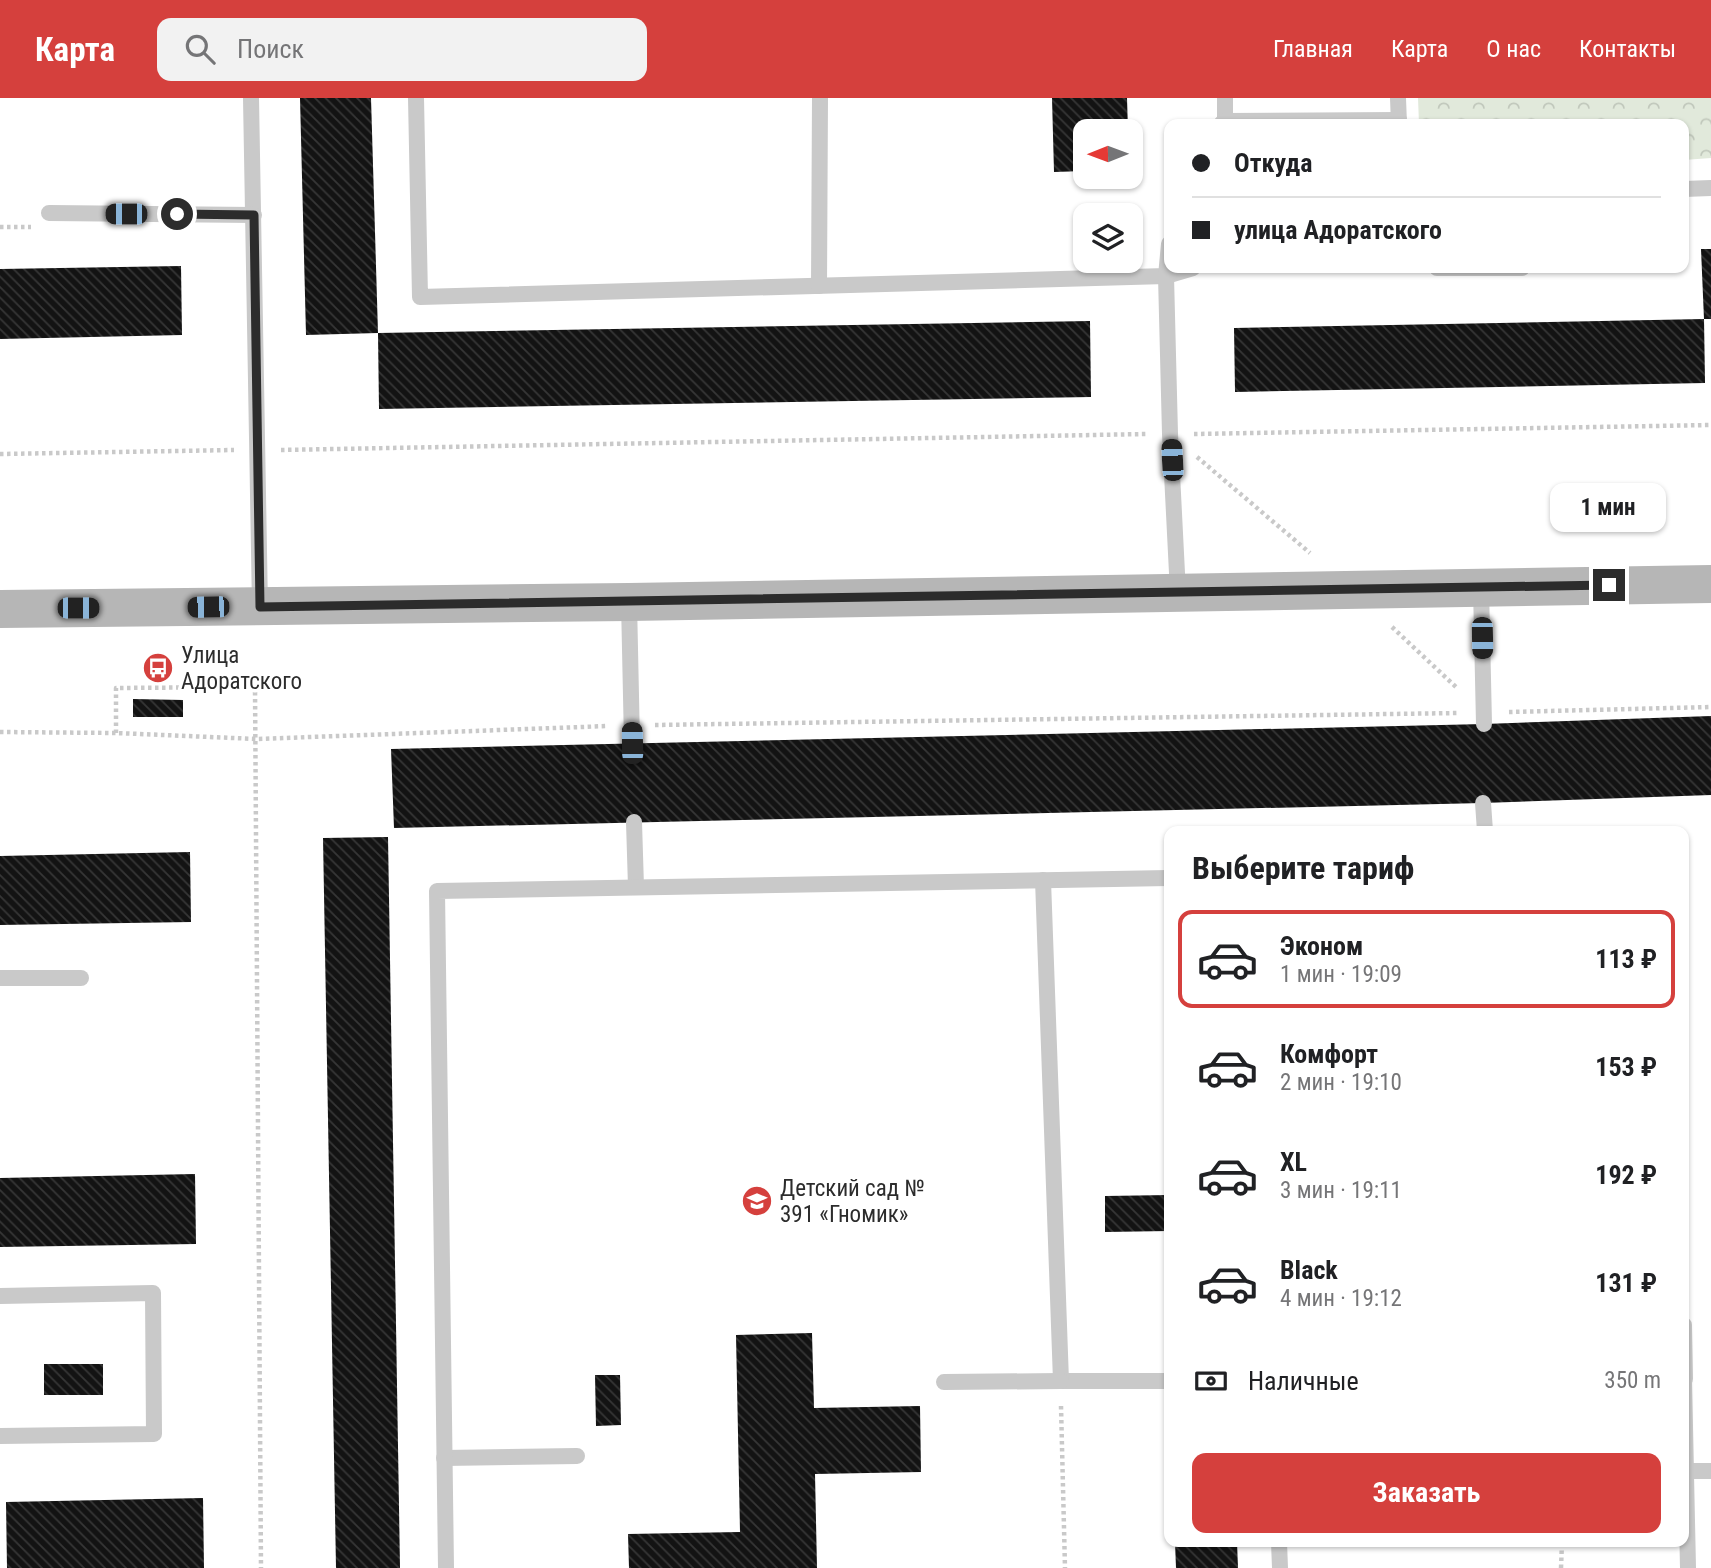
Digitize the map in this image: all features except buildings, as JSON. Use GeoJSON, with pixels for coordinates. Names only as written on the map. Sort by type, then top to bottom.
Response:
{"type":"FeatureCollection","features":[{"type":"Feature","properties":{"kind":"street"},"geometry":{"type":"LineString","coordinates":[[0,609],[629,602],[1711,583]]}},
{"type":"Feature","properties":{"kind":"lane"},"geometry":{"type":"LineString","coordinates":[[251,98],[260,607]]}},
{"type":"Feature","properties":{"kind":"lane"},"geometry":{"type":"LineString","coordinates":[[416,98],[420,297],[1166,276],[1176,273]]}},
{"type":"Feature","properties":{"kind":"lane"},"geometry":{"type":"LineString","coordinates":[[819,286],[820,98]]}},
{"type":"Feature","properties":{"kind":"lane"},"geometry":{"type":"LineString","coordinates":[[1223,119],[1225,98]]}},
{"type":"Feature","properties":{"kind":"lane"},"geometry":{"type":"LineString","coordinates":[[1398,98],[1399,119]]}},
{"type":"Feature","properties":{"kind":"lane"},"geometry":{"type":"LineString","coordinates":[[1689,189],[1711,188]]}},
{"type":"Feature","properties":{"kind":"lane"},"geometry":{"type":"LineString","coordinates":[[49,213],[254,215]]}},
{"type":"Feature","properties":{"kind":"lane"},"geometry":{"type":"LineString","coordinates":[[1166,273],[1170,434],[1178,593]]}},
{"type":"Feature","properties":{"kind":"lane"},"geometry":{"type":"LineString","coordinates":[[1481,587],[1483,719]]}},
{"type":"Feature","properties":{"kind":"lane"},"geometry":{"type":"LineString","coordinates":[[629,602],[632,743]]}},
{"type":"Feature","properties":{"kind":"lane"},"geometry":{"type":"LineString","coordinates":[[1483,803],[1485,826]]}},
{"type":"Feature","properties":{"kind":"lane"},"geometry":{"type":"LineString","coordinates":[[634,822],[635,887]]}},
{"type":"Feature","properties":{"kind":"lane"},"geometry":{"type":"LineString","coordinates":[[446,1568],[437,891],[1164,878]]}},
{"type":"Feature","properties":{"kind":"lane"},"geometry":{"type":"LineString","coordinates":[[1043,880],[1061,1381]]}},
{"type":"Feature","properties":{"kind":"lane"},"geometry":{"type":"LineString","coordinates":[[0,978],[81,978]]}},
{"type":"Feature","properties":{"kind":"lane"},"geometry":{"type":"LineString","coordinates":[[0,1296],[153,1293],[155,1434],[0,1436]]}},
{"type":"Feature","properties":{"kind":"lane"},"geometry":{"type":"LineString","coordinates":[[944,1382],[1164,1381]]}},
{"type":"Feature","properties":{"kind":"lane"},"geometry":{"type":"LineString","coordinates":[[444,1458],[577,1456]]}},
{"type":"Feature","properties":{"kind":"lane"},"geometry":{"type":"LineString","coordinates":[[1689,1471],[1711,1471]]}},
{"type":"Feature","properties":{"kind":"lane"},"geometry":{"type":"LineString","coordinates":[[1279,1547],[1280,1568]]}},
{"type":"Feature","properties":{"kind":"lane"},"geometry":{"type":"LineString","coordinates":[[1688,1547],[1688,1568]]}},
{"type":"Feature","properties":{"kind":"path"},"geometry":{"type":"LineString","coordinates":[[0,454],[1711,425]]}},
{"type":"Feature","properties":{"kind":"path"},"geometry":{"type":"LineString","coordinates":[[117,733],[116,688],[255,687],[261,1568]]}},
{"type":"Feature","properties":{"kind":"path"},"geometry":{"type":"LineString","coordinates":[[0,733],[117,733],[257,738],[632,726],[1483,719],[1711,707]]}},
{"type":"Feature","properties":{"kind":"path"},"geometry":{"type":"LineString","coordinates":[[1061,1381],[1065,1568]]}},
{"type":"Feature","properties":{"kind":"path"},"geometry":{"type":"LineString","coordinates":[[1561,1568],[1562,1547]]}},
{"type":"Feature","properties":{"kind":"green space"},"geometry":{"type":"Polygon","coordinates":[[[1418,98],[1711,98],[1711,158],[1689,160],[1689,119],[1419,119],[1418,98]]]}},
{"type":"Feature","properties":{"kind":"place","name":"Улица Адоратского"},"geometry":{"type":"Point","coordinates":[158,668]}},
{"type":"Feature","properties":{"kind":"place","name":"Детский сад № 391 «Гномик»"},"geometry":{"type":"Point","coordinates":[757,1201]}},
{"type":"Feature","properties":{"kind":"route"},"geometry":{"type":"LineString","coordinates":[[177,214],[254,215],[260,607],[1609,585]]}}]}
